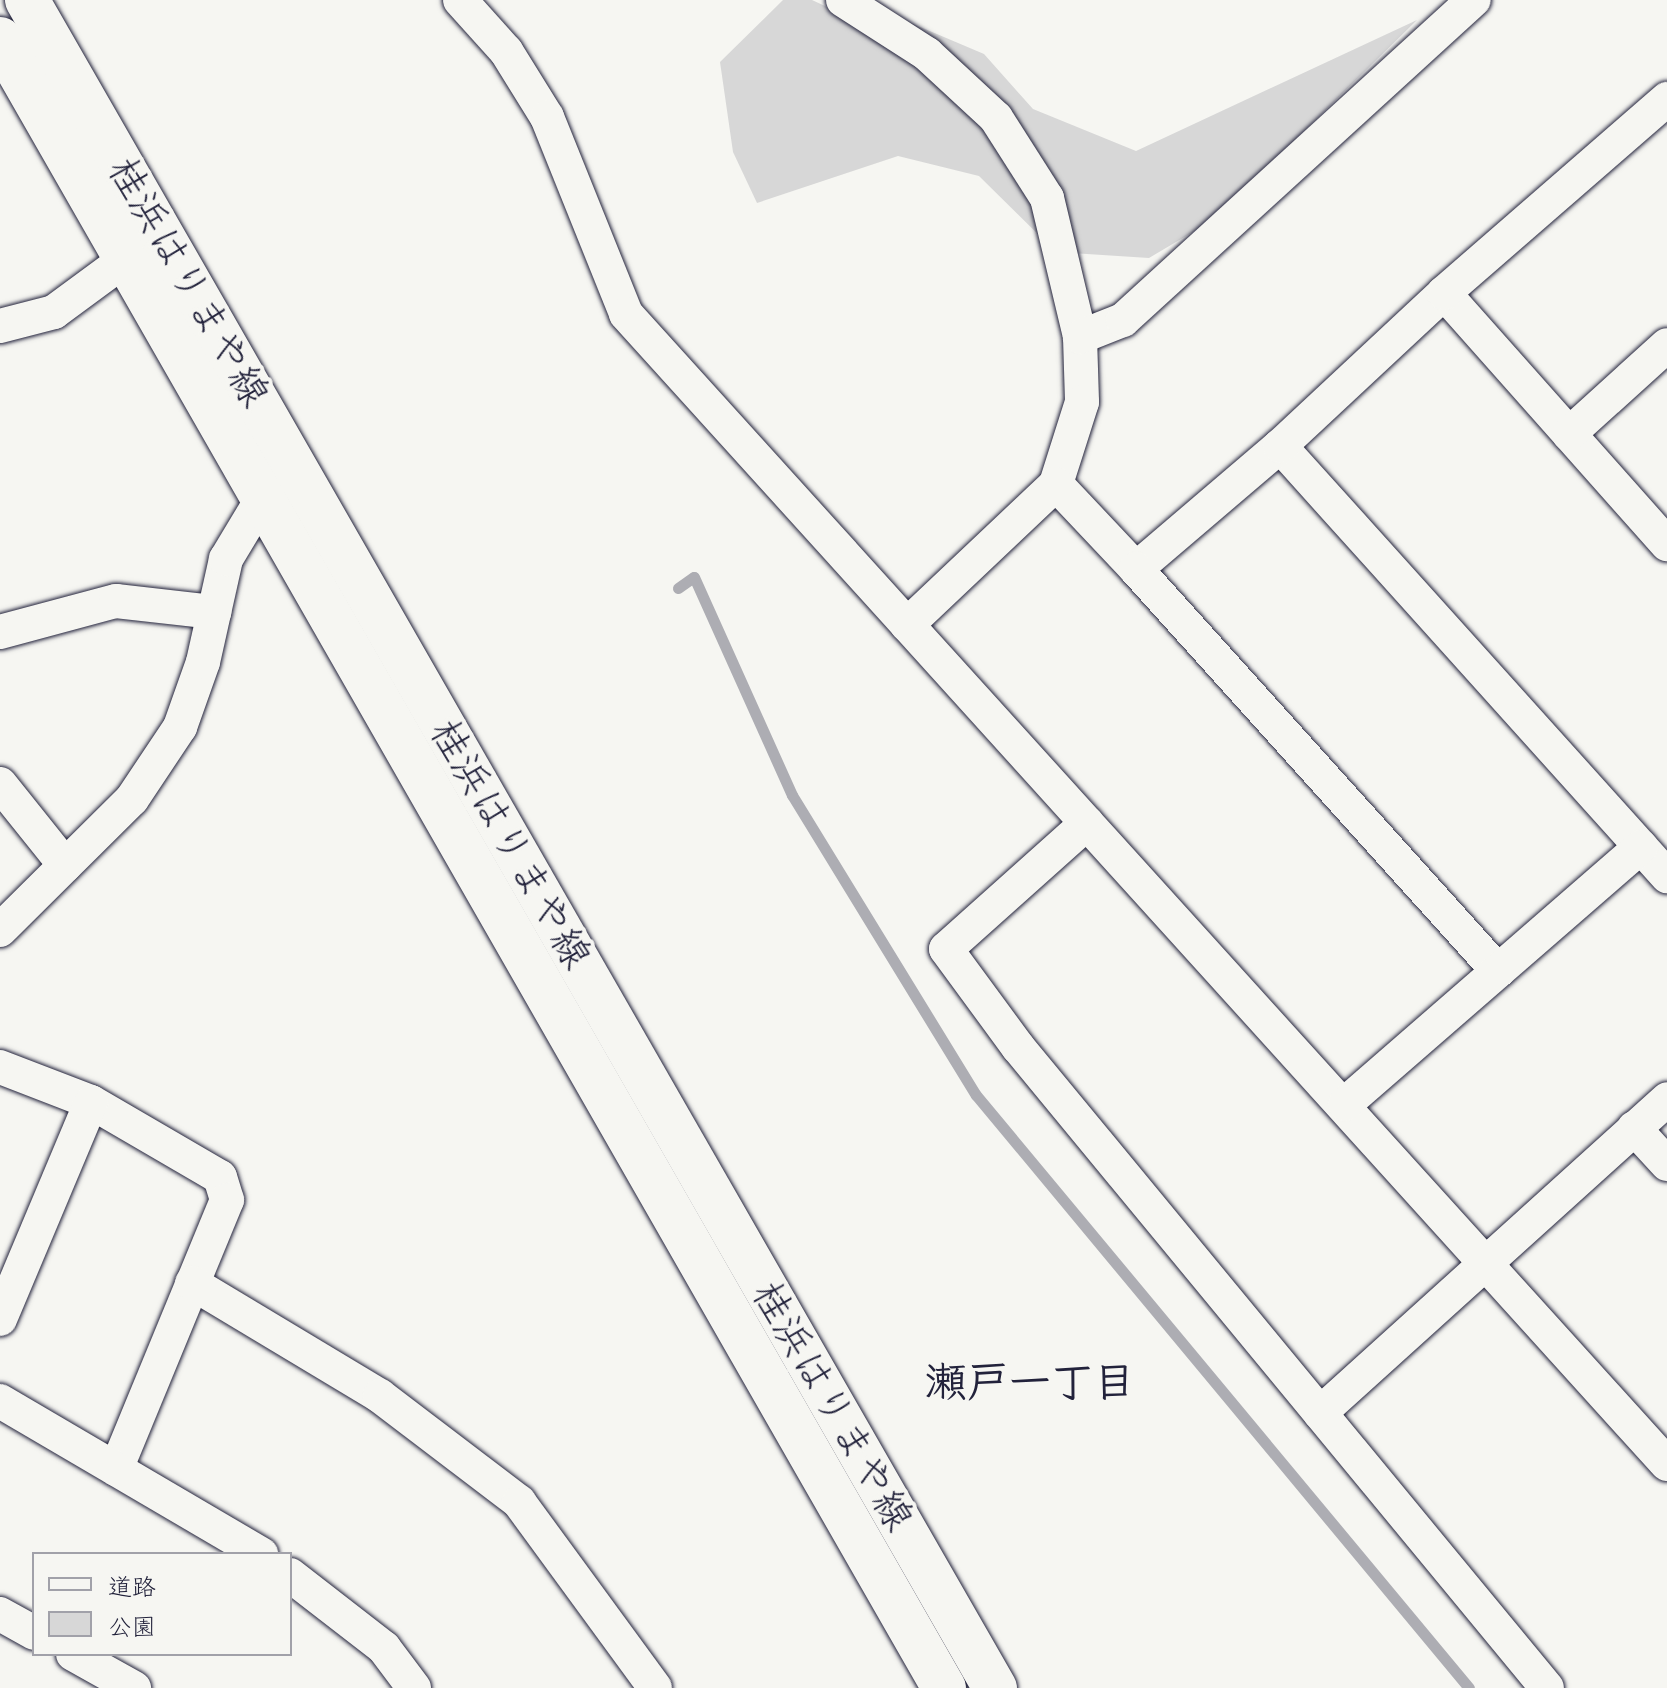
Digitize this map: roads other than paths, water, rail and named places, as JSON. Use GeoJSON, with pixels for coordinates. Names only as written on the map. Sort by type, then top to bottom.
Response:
{"type":"FeatureCollection","features":[{"type":"Feature","properties":{"kind":"main road","name":"桂浜はりまや線"},"geometry":{"type":"LineString","coordinates":[[27,0],[995,1688]]}},
{"type":"Feature","properties":{"kind":"main road","name":"桂浜はりまや線"},"geometry":{"type":"LineString","coordinates":[[0,39],[124,261],[944,1688]]}},
{"type":"Feature","properties":{"kind":"street"},"geometry":{"type":"LineString","coordinates":[[460,0],[506,51],[547,117],[626,314],[1345,1104],[1667,1464]]}},
{"type":"Feature","properties":{"kind":"street"},"geometry":{"type":"LineString","coordinates":[[843,0],[927,54],[996,118],[1047,198],[1080,337],[1082,402],[1056,484],[907,625]]}},
{"type":"Feature","properties":{"kind":"street"},"geometry":{"type":"LineString","coordinates":[[1080,337],[1123,320],[1474,0]]}},
{"type":"Feature","properties":{"kind":"street"},"geometry":{"type":"LineString","coordinates":[[1136,569],[1280,446],[1444,293],[1667,99]]}},
{"type":"Feature","properties":{"kind":"street"},"geometry":{"type":"LineString","coordinates":[[0,326],[54,312],[161,233]]}},
{"type":"Feature","properties":{"kind":"street"},"geometry":{"type":"LineString","coordinates":[[1444,293],[1667,544]]}},
{"type":"Feature","properties":{"kind":"street"},"geometry":{"type":"LineString","coordinates":[[1569,434],[1667,345]]}},
{"type":"Feature","properties":{"kind":"street"},"geometry":{"type":"LineString","coordinates":[[1280,446],[1667,876]]}},
{"type":"Feature","properties":{"kind":"street"},"geometry":{"type":"LineString","coordinates":[[0,930],[132,799],[180,727],[203,662],[226,559],[288,454]]}},
{"type":"Feature","properties":{"kind":"street"},"geometry":{"type":"LineString","coordinates":[[1056,484],[1498,971]]}},
{"type":"Feature","properties":{"kind":"street"},"geometry":{"type":"LineString","coordinates":[[0,632],[116,601],[214,612]]}},
{"type":"Feature","properties":{"kind":"street"},"geometry":{"type":"LineString","coordinates":[[0,784],[65,865]]}},
{"type":"Feature","properties":{"kind":"street"},"geometry":{"type":"LineString","coordinates":[[1087,823],[946,949],[1018,1047],[1547,1688]]}},
{"type":"Feature","properties":{"kind":"street"},"geometry":{"type":"LineString","coordinates":[[1345,1104],[1641,847]]}},
{"type":"Feature","properties":{"kind":"street"},"geometry":{"type":"LineString","coordinates":[[0,1067],[91,1102],[220,1177],[227,1200],[116,1469]]}},
{"type":"Feature","properties":{"kind":"street"},"geometry":{"type":"LineString","coordinates":[[1320,1413],[1667,1099]]}},
{"type":"Feature","properties":{"kind":"street"},"geometry":{"type":"LineString","coordinates":[[0,1319],[91,1102]]}},
{"type":"Feature","properties":{"kind":"street"},"geometry":{"type":"LineString","coordinates":[[1634,1128],[1667,1164]]}},
{"type":"Feature","properties":{"kind":"street"},"geometry":{"type":"LineString","coordinates":[[192,1283],[380,1396],[519,1502],[655,1688]]}},
{"type":"Feature","properties":{"kind":"street"},"geometry":{"type":"LineString","coordinates":[[0,1401],[258,1552]]}},
{"type":"Feature","properties":{"kind":"street"},"geometry":{"type":"LineString","coordinates":[[292,1577],[384,1648],[414,1688]]}},
{"type":"Feature","properties":{"kind":"street"},"geometry":{"type":"LineString","coordinates":[[0,1614],[32,1632]]}},
{"type":"Feature","properties":{"kind":"street"},"geometry":{"type":"LineString","coordinates":[[77,1656],[134,1688]]}},
{"type":"Feature","properties":{"kind":"waterway"},"geometry":{"type":"LineString","coordinates":[[678,588],[694,577],[792,795],[976,1095],[1469,1688]]}},
{"type":"Feature","properties":{"kind":"district","name":"瀬戸一丁目"},"geometry":{"type":"Point","coordinates":[1030,1383]}}]}
